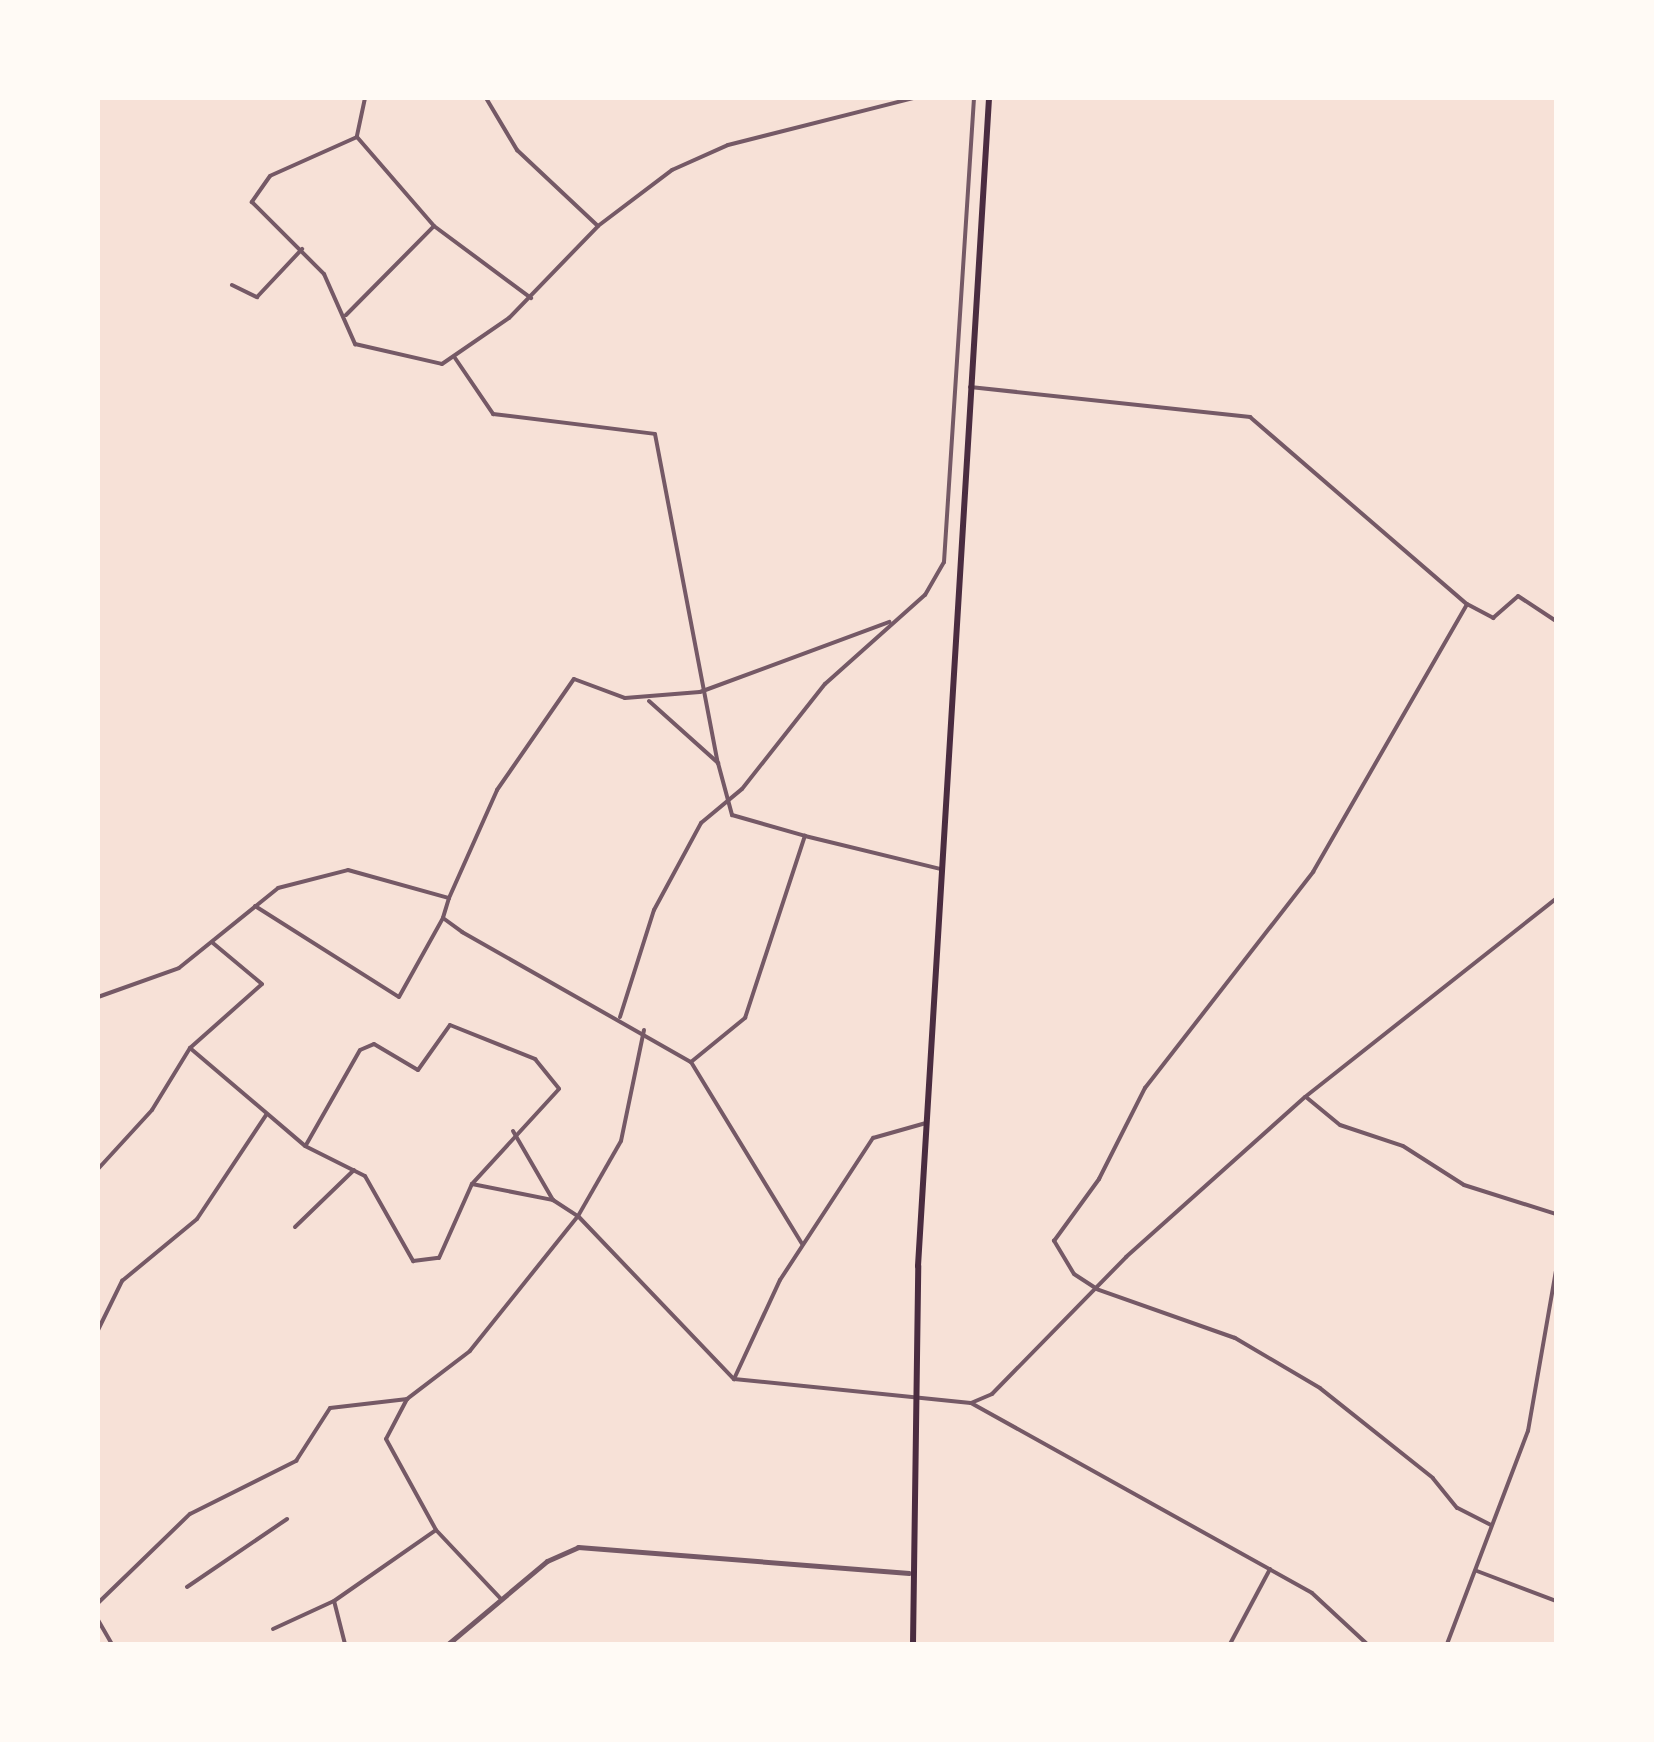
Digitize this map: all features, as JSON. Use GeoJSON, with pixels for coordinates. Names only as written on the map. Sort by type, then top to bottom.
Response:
{"type":"FeatureCollection","features":[{"type":"Feature","properties":{"kind":"main road"},"geometry":{"type":"LineString","coordinates":[[912,1644],[909,1573],[913,1394],[940,869],[988,98]]}},
{"type":"Feature","properties":{"kind":"street"},"geometry":{"type":"LineString","coordinates":[[357,137],[365,98]]}},
{"type":"Feature","properties":{"kind":"street"},"geometry":{"type":"LineString","coordinates":[[486,98],[517,150],[598,226]]}},
{"type":"Feature","properties":{"kind":"street"},"geometry":{"type":"LineString","coordinates":[[357,137],[256,189],[255,214],[302,249],[346,316],[364,352],[442,364],[531,298],[598,226],[647,186],[728,145],[914,98]]}},
{"type":"Feature","properties":{"kind":"street"},"geometry":{"type":"LineString","coordinates":[[620,1017],[654,910],[702,823],[726,801],[825,684],[894,620],[944,562],[974,98]]}},
{"type":"Feature","properties":{"kind":"street"},"geometry":{"type":"LineString","coordinates":[[357,137],[434,226],[531,298]]}},
{"type":"Feature","properties":{"kind":"street"},"geometry":{"type":"LineString","coordinates":[[346,316],[434,226]]}},
{"type":"Feature","properties":{"kind":"street"},"geometry":{"type":"LineString","coordinates":[[232,286],[257,296],[302,249]]}},
{"type":"Feature","properties":{"kind":"street"},"geometry":{"type":"LineString","coordinates":[[454,356],[493,414],[655,434],[700,692],[726,801],[742,822],[940,869]]}},
{"type":"Feature","properties":{"kind":"street"},"geometry":{"type":"LineString","coordinates":[[970,387],[1250,416],[1467,604],[1492,618],[1518,596],[1556,621]]}},
{"type":"Feature","properties":{"kind":"street"},"geometry":{"type":"LineString","coordinates":[[1467,604],[1313,872],[1145,1088],[1100,1179],[1058,1232],[1074,1274],[1097,1288],[1286,1366],[1433,1478],[1456,1508],[1491,1525]]}},
{"type":"Feature","properties":{"kind":"street"},"geometry":{"type":"LineString","coordinates":[[254,906],[399,996],[442,918],[498,790],[574,679],[647,699],[700,692],[894,620]]}},
{"type":"Feature","properties":{"kind":"street"},"geometry":{"type":"LineString","coordinates":[[647,699],[718,763]]}},
{"type":"Feature","properties":{"kind":"street"},"geometry":{"type":"LineString","coordinates":[[691,1062],[745,1018],[805,836]]}},
{"type":"Feature","properties":{"kind":"street"},"geometry":{"type":"LineString","coordinates":[[98,997],[179,968],[254,906],[331,870],[449,898]]}},
{"type":"Feature","properties":{"kind":"street"},"geometry":{"type":"LineString","coordinates":[[970,1403],[992,1394],[1097,1288],[1305,1097],[1556,899]]}},
{"type":"Feature","properties":{"kind":"street"},"geometry":{"type":"LineString","coordinates":[[442,918],[550,986],[620,1017],[691,1062],[802,1244]]}},
{"type":"Feature","properties":{"kind":"street"},"geometry":{"type":"LineString","coordinates":[[98,1169],[152,1110],[190,1048],[262,984],[213,943]]}},
{"type":"Feature","properties":{"kind":"street"},"geometry":{"type":"LineString","coordinates":[[190,1048],[305,1146],[373,1184],[406,1252],[422,1264],[447,1248],[472,1184],[513,1131],[558,1094],[557,1083],[534,1059],[450,1025],[418,1070],[374,1044],[360,1050],[305,1146]]}},
{"type":"Feature","properties":{"kind":"street"},"geometry":{"type":"LineString","coordinates":[[98,1602],[190,1514],[296,1461],[330,1408],[406,1399],[470,1350],[578,1216],[621,1141],[644,1030]]}},
{"type":"Feature","properties":{"kind":"street"},"geometry":{"type":"LineString","coordinates":[[1305,1097],[1340,1125],[1403,1146],[1474,1190],[1556,1214]]}},
{"type":"Feature","properties":{"kind":"street"},"geometry":{"type":"LineString","coordinates":[[98,1330],[122,1281],[197,1219],[266,1115]]}},
{"type":"Feature","properties":{"kind":"street"},"geometry":{"type":"LineString","coordinates":[[734,1379],[802,1244],[873,1138],[928,1123]]}},
{"type":"Feature","properties":{"kind":"street"},"geometry":{"type":"LineString","coordinates":[[513,1131],[553,1200]]}},
{"type":"Feature","properties":{"kind":"street"},"geometry":{"type":"LineString","coordinates":[[295,1227],[354,1170]]}},
{"type":"Feature","properties":{"kind":"street"},"geometry":{"type":"LineString","coordinates":[[472,1184],[553,1200],[578,1216],[734,1379],[913,1394],[970,1403],[1270,1568],[1367,1644]]}},
{"type":"Feature","properties":{"kind":"street"},"geometry":{"type":"LineString","coordinates":[[1447,1644],[1528,1431],[1556,1271]]}},
{"type":"Feature","properties":{"kind":"street"},"geometry":{"type":"LineString","coordinates":[[406,1399],[387,1448],[436,1530],[501,1599]]}},
{"type":"Feature","properties":{"kind":"street"},"geometry":{"type":"LineString","coordinates":[[188,1587],[286,1519]]}},
{"type":"Feature","properties":{"kind":"street"},"geometry":{"type":"LineString","coordinates":[[273,1629],[334,1601],[436,1530]]}},
{"type":"Feature","properties":{"kind":"street"},"geometry":{"type":"LineString","coordinates":[[448,1644],[548,1561],[586,1546],[909,1573]]}},
{"type":"Feature","properties":{"kind":"street"},"geometry":{"type":"LineString","coordinates":[[1230,1644],[1270,1568]]}},
{"type":"Feature","properties":{"kind":"street"},"geometry":{"type":"LineString","coordinates":[[1475,1570],[1556,1601]]}},
{"type":"Feature","properties":{"kind":"street"},"geometry":{"type":"LineString","coordinates":[[334,1601],[345,1644]]}},
{"type":"Feature","properties":{"kind":"street"},"geometry":{"type":"LineString","coordinates":[[98,1620],[112,1644]]}}]}
